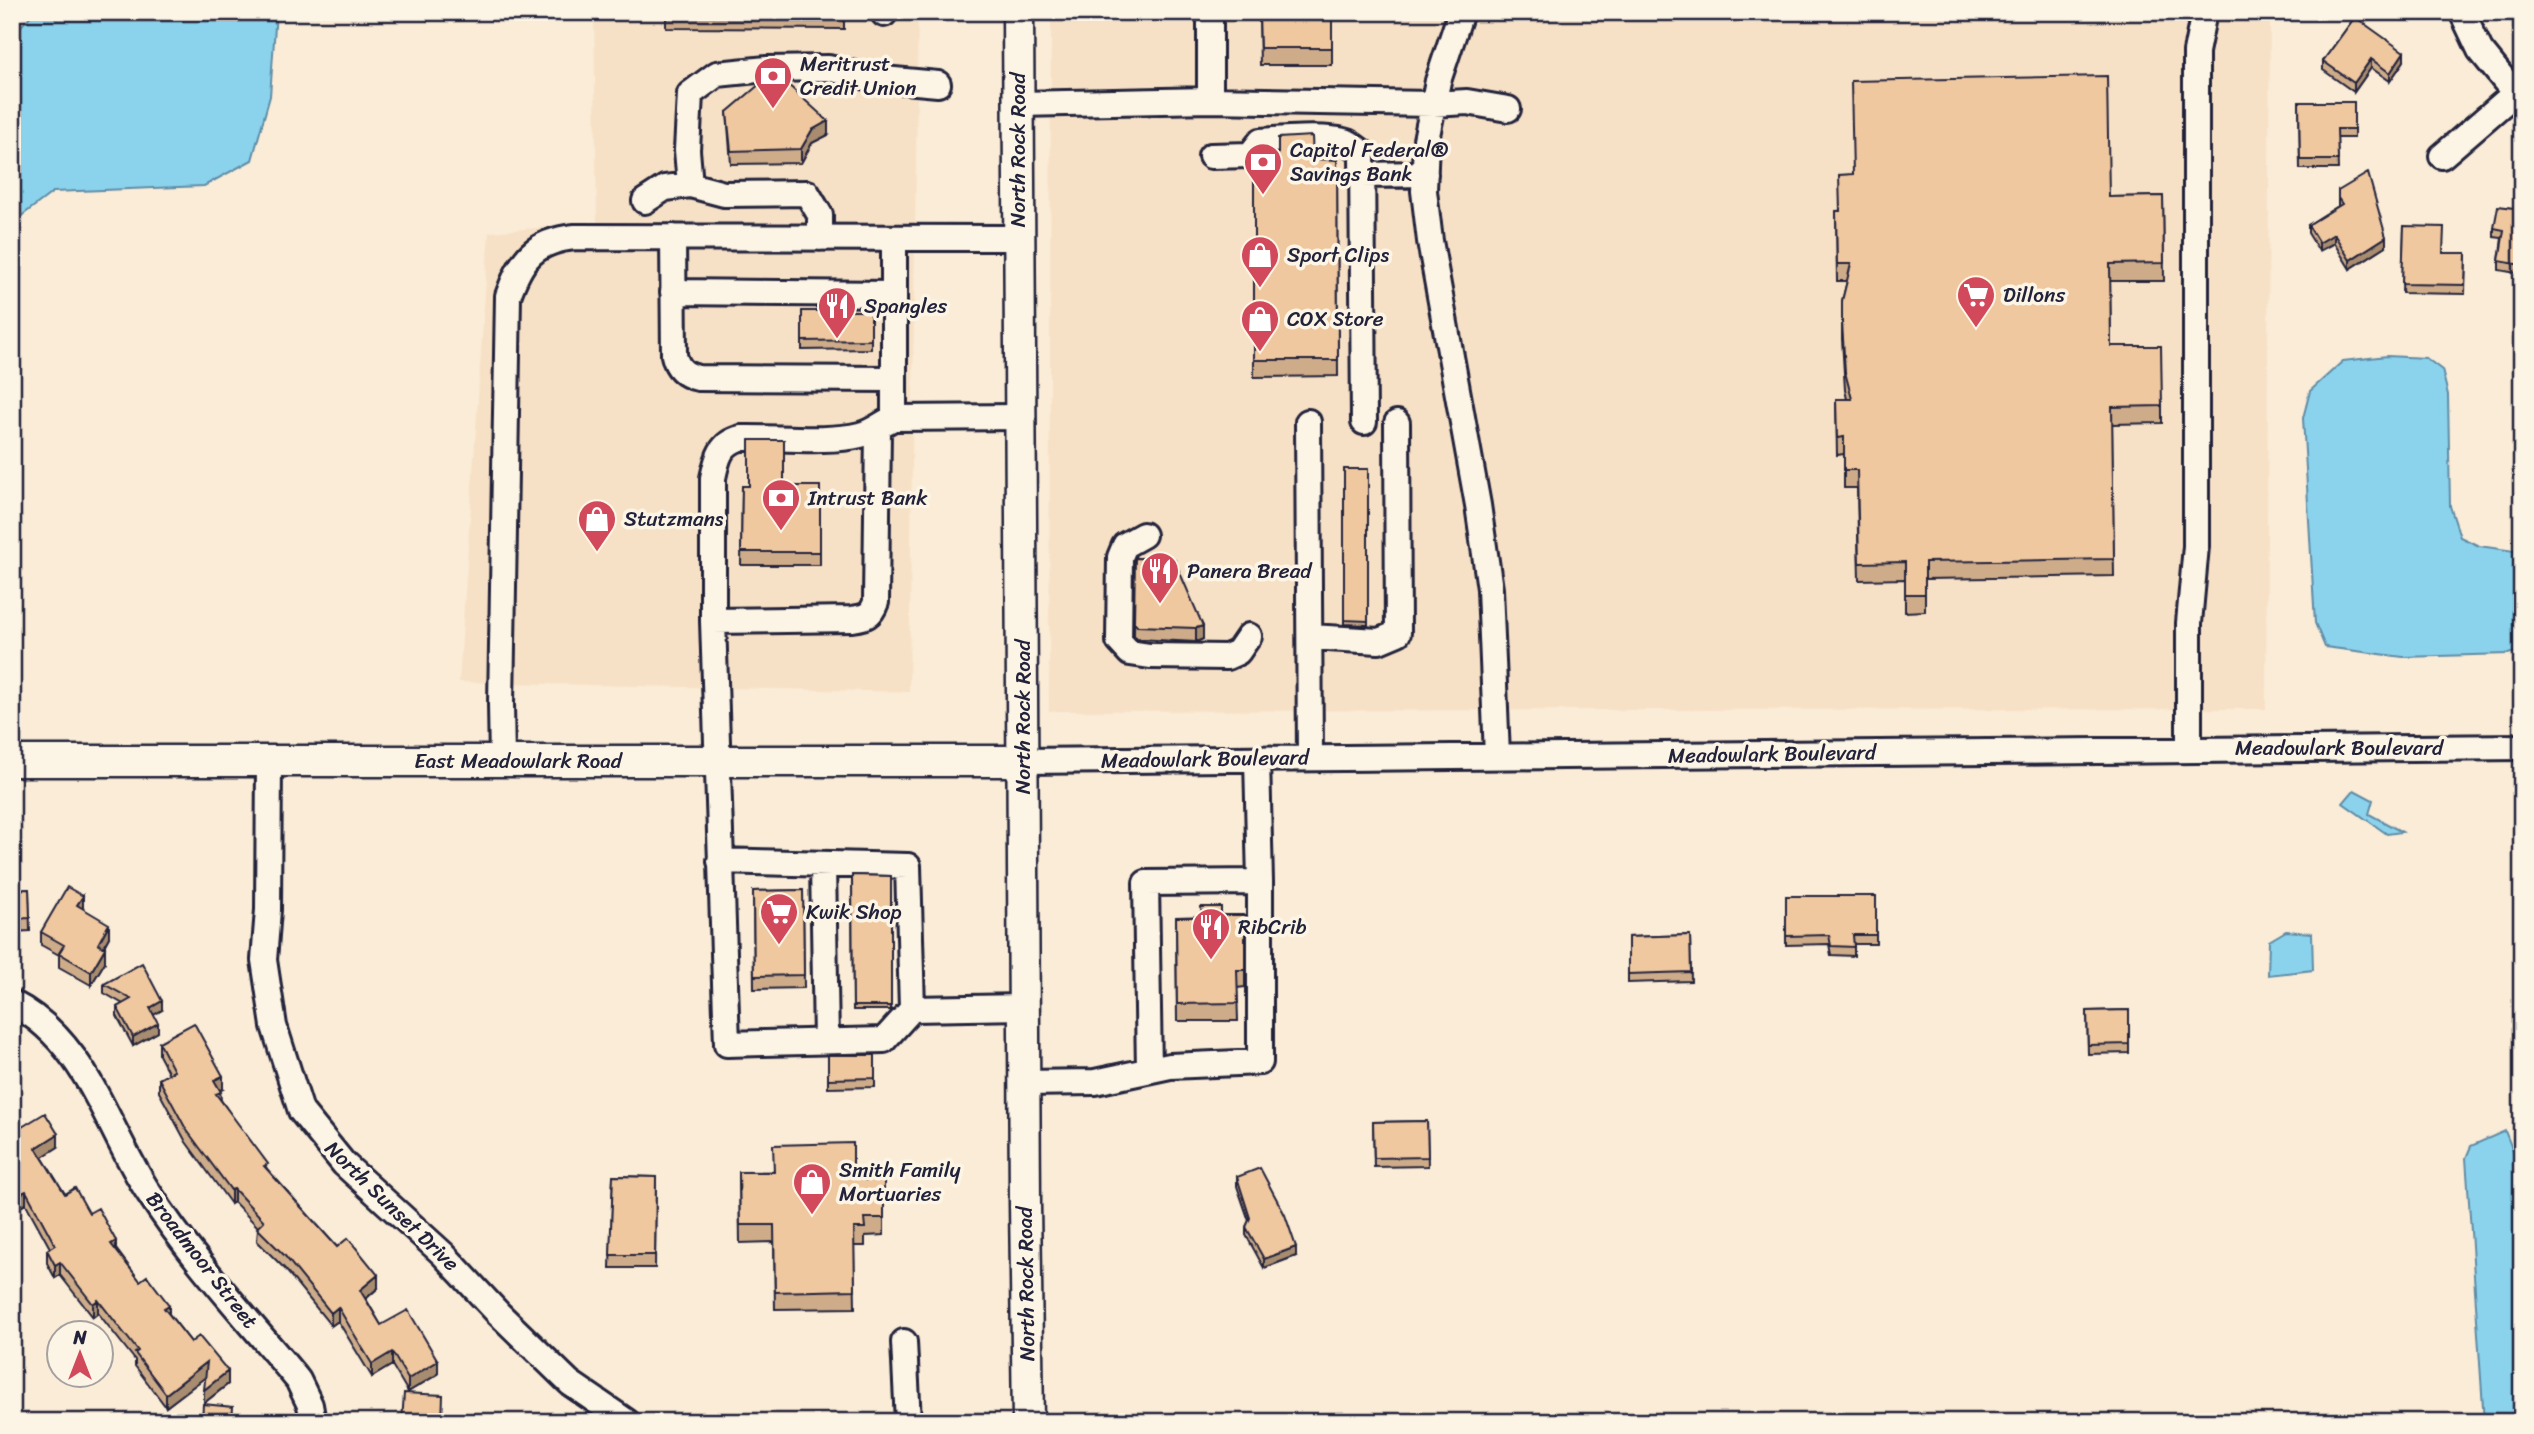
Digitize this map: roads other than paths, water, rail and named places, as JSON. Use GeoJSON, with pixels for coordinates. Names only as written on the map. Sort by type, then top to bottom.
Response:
{"type":"FeatureCollection","features":[{"type":"Feature","properties":{"kind":"main road","name":"North Rock Road"},"geometry":{"type":"LineString","coordinates":[[1018,12],[1028,1422]]}},
{"type":"Feature","properties":{"kind":"main road","name":"East Meadowlark Road"},"geometry":{"type":"LineString","coordinates":[[12,761],[1023,761]]}},
{"type":"Feature","properties":{"kind":"street"},"geometry":{"type":"LineString","coordinates":[[1210,12],[1210,100]]}},
{"type":"Feature","properties":{"kind":"street"},"geometry":{"type":"LineString","coordinates":[[1461,12],[1438,81],[1426,140],[1425,174],[1430,241],[1478,505],[1490,589],[1497,756]]}},
{"type":"Feature","properties":{"kind":"street"},"geometry":{"type":"LineString","coordinates":[[2189,749],[2189,623],[2196,546],[2196,52],[2204,12]]}},
{"type":"Feature","properties":{"kind":"street"},"geometry":{"type":"LineString","coordinates":[[2442,156],[2518,98],[2480,50],[2462,12]]}},
{"type":"Feature","properties":{"kind":"street"},"geometry":{"type":"LineString","coordinates":[[690,185],[687,150],[690,94],[717,74],[767,69],[828,68],[872,78],[939,84]]}},
{"type":"Feature","properties":{"kind":"street"},"geometry":{"type":"LineString","coordinates":[[1018,104],[1210,100],[1433,104],[1466,102],[1508,109]]}},
{"type":"Feature","properties":{"kind":"street"},"geometry":{"type":"LineString","coordinates":[[1211,156],[1250,155],[1261,141],[1330,139],[1348,142],[1362,152],[1364,422]]}},
{"type":"Feature","properties":{"kind":"street"},"geometry":{"type":"LineString","coordinates":[[1362,175],[1425,174]]}},
{"type":"Feature","properties":{"kind":"street"},"geometry":{"type":"LineString","coordinates":[[645,201],[665,188],[690,185],[723,194],[807,193],[820,215],[820,238]]}},
{"type":"Feature","properties":{"kind":"street"},"geometry":{"type":"LineString","coordinates":[[673,237],[675,361],[687,375],[698,378],[894,379]]}},
{"type":"Feature","properties":{"kind":"street"},"geometry":{"type":"LineString","coordinates":[[713,621],[852,619],[866,617],[872,612],[876,602],[886,423],[894,379],[894,238]]}},
{"type":"Feature","properties":{"kind":"street"},"geometry":{"type":"LineString","coordinates":[[502,761],[508,296],[516,273],[530,252],[557,239],[1019,239]]}},
{"type":"Feature","properties":{"kind":"street"},"geometry":{"type":"LineString","coordinates":[[674,292],[894,294]]}},
{"type":"Feature","properties":{"kind":"street"},"geometry":{"type":"LineString","coordinates":[[720,861],[908,866],[912,1009],[884,1040],[727,1044],[720,861],[713,621],[712,497],[716,461],[722,448],[730,440],[741,438],[839,438],[860,435],[886,423],[1020,417]]}},
{"type":"Feature","properties":{"kind":"street"},"geometry":{"type":"LineString","coordinates":[[1308,422],[1310,758]]}},
{"type":"Feature","properties":{"kind":"street"},"geometry":{"type":"LineString","coordinates":[[1310,637],[1379,641],[1398,633],[1397,423]]}},
{"type":"Feature","properties":{"kind":"street"},"geometry":{"type":"LineString","coordinates":[[1143,535],[1125,545],[1120,557],[1119,641],[1130,653],[1227,657],[1238,652],[1249,636]]}},
{"type":"Feature","properties":{"kind":"street","name":"Meadowlark Boulevard"},"geometry":{"type":"LineString","coordinates":[[1023,761],[2522,747]]}},
{"type":"Feature","properties":{"kind":"street"},"geometry":{"type":"LineString","coordinates":[[1024,1083],[1095,1082],[1171,1066],[1260,1062],[1257,759]]}},
{"type":"Feature","properties":{"kind":"street","name":"North Sunset Drive"},"geometry":{"type":"LineString","coordinates":[[269,761],[268,910],[264,960],[274,1026],[301,1111],[344,1164],[443,1254],[498,1313],[570,1382],[627,1422]]}},
{"type":"Feature","properties":{"kind":"street"},"geometry":{"type":"LineString","coordinates":[[823,864],[826,1041]]}},
{"type":"Feature","properties":{"kind":"street"},"geometry":{"type":"LineString","coordinates":[[1149,1070],[1146,883],[1259,882]]}},
{"type":"Feature","properties":{"kind":"street","name":"Broadmoor Street"},"geometry":{"type":"LineString","coordinates":[[12,1003],[53,1033],[83,1070],[149,1193],[177,1233],[298,1380],[310,1405],[313,1422]]}},
{"type":"Feature","properties":{"kind":"street"},"geometry":{"type":"LineString","coordinates":[[912,1009],[1024,1007]]}},
{"type":"Feature","properties":{"kind":"street"},"geometry":{"type":"LineString","coordinates":[[904,1342],[908,1422]]}},
{"type":"Feature","properties":{"kind":"water"},"geometry":{"type":"Polygon","coordinates":[[[34,12],[276,12],[270,96],[252,160],[204,186],[53,192],[12,223],[12,36],[34,12]]]}},
{"type":"Feature","properties":{"kind":"water"},"geometry":{"type":"Polygon","coordinates":[[[2387,356],[2426,358],[2442,370],[2448,395],[2450,506],[2460,537],[2479,546],[2522,552],[2522,650],[2508,654],[2403,657],[2325,647],[2315,623],[2303,418],[2310,391],[2343,361],[2387,356]]]}},
{"type":"Feature","properties":{"kind":"water"},"geometry":{"type":"Polygon","coordinates":[[[2354,790],[2373,800],[2369,814],[2402,832],[2387,834],[2343,803],[2354,790]]]}},
{"type":"Feature","properties":{"kind":"water"},"geometry":{"type":"Polygon","coordinates":[[[2286,931],[2312,933],[2313,970],[2268,975],[2269,941],[2286,931]]]}},
{"type":"Feature","properties":{"kind":"water"},"geometry":{"type":"Polygon","coordinates":[[[2505,1131],[2522,1174],[2522,1422],[2484,1422],[2466,1158],[2471,1146],[2505,1131]]]}},
{"type":"Feature","properties":{"kind":"place","name":"Meritrust Credit Union"},"geometry":{"type":"Point","coordinates":[773,110]}},
{"type":"Feature","properties":{"kind":"place","name":"Capitol Federal® Savings Bank"},"geometry":{"type":"Point","coordinates":[1263,196]}},
{"type":"Feature","properties":{"kind":"place","name":"Sport Clips"},"geometry":{"type":"Point","coordinates":[1260,289]}},
{"type":"Feature","properties":{"kind":"place","name":"Dillons"},"geometry":{"type":"Point","coordinates":[1976,329]}},
{"type":"Feature","properties":{"kind":"place","name":"Spangles"},"geometry":{"type":"Point","coordinates":[837,340]}},
{"type":"Feature","properties":{"kind":"place","name":"COX Store"},"geometry":{"type":"Point","coordinates":[1260,353]}},
{"type":"Feature","properties":{"kind":"place","name":"Intrust Bank"},"geometry":{"type":"Point","coordinates":[781,532]}},
{"type":"Feature","properties":{"kind":"place","name":"Stutzmans"},"geometry":{"type":"Point","coordinates":[597,553]}},
{"type":"Feature","properties":{"kind":"place","name":"Panera Bread"},"geometry":{"type":"Point","coordinates":[1160,605]}},
{"type":"Feature","properties":{"kind":"place","name":"Kwik Shop"},"geometry":{"type":"Point","coordinates":[779,946]}},
{"type":"Feature","properties":{"kind":"place","name":"RibCrib"},"geometry":{"type":"Point","coordinates":[1211,961]}},
{"type":"Feature","properties":{"kind":"place","name":"Smith Family Mortuaries"},"geometry":{"type":"Point","coordinates":[812,1216]}}]}
